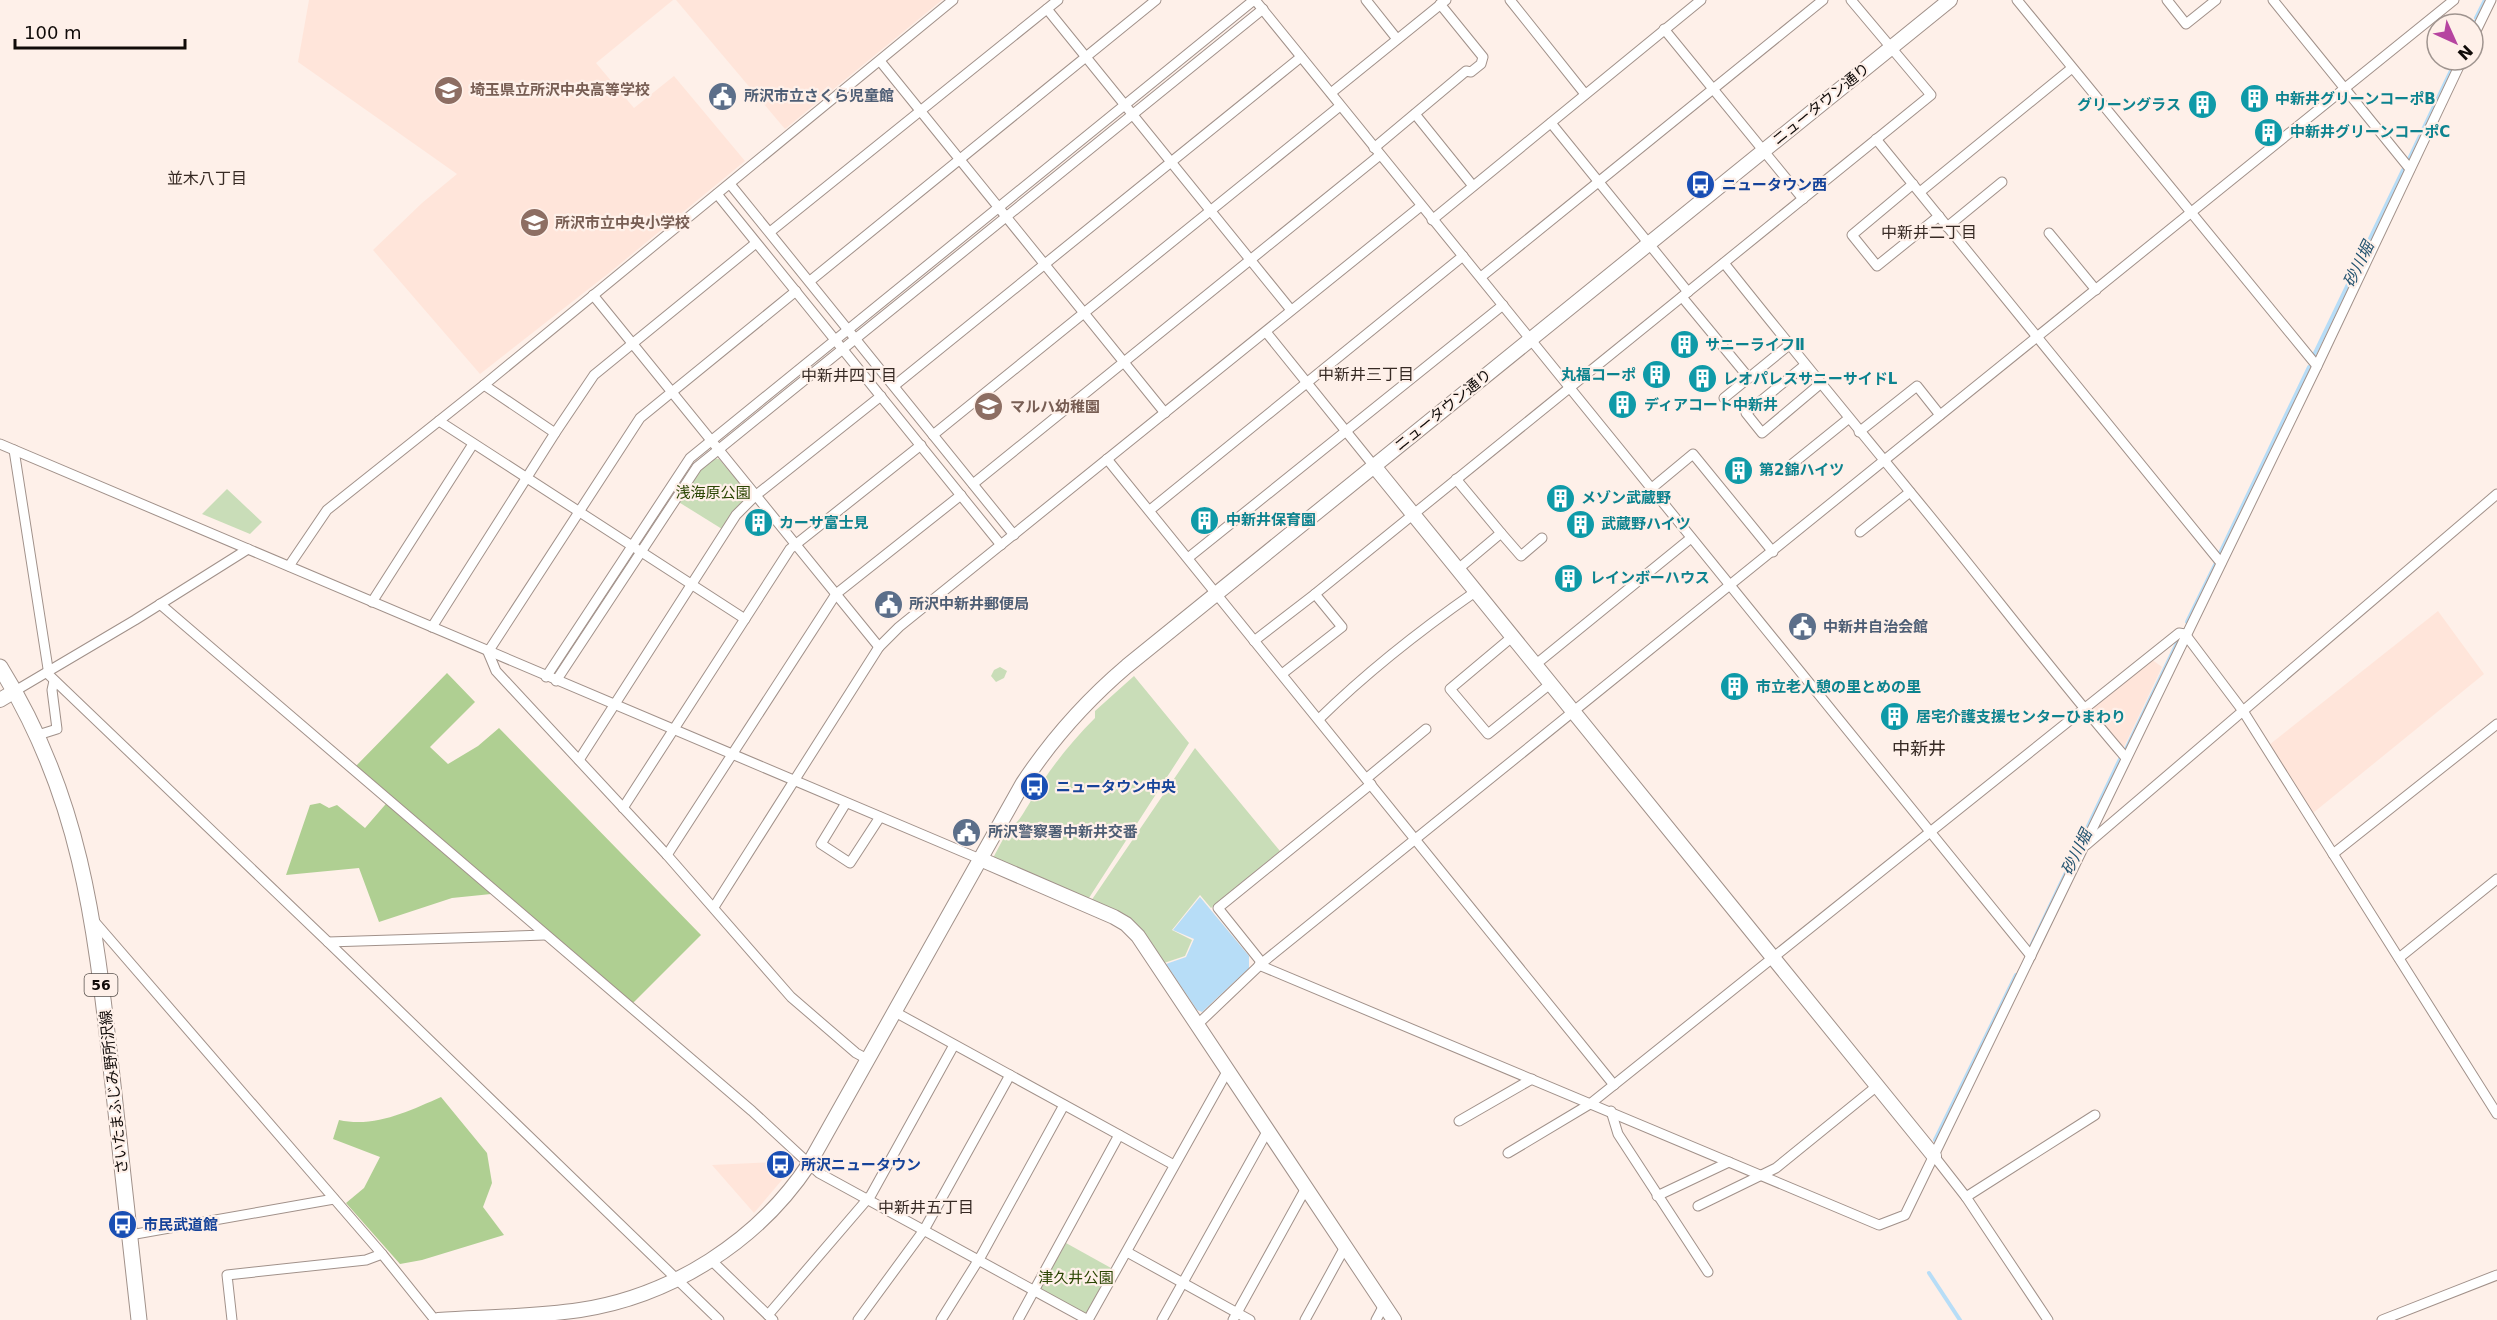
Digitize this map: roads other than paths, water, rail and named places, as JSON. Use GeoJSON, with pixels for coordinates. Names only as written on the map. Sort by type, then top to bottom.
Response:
{"type":"FeatureCollection","features":[{"type":"Feature","properties":{"kind":"main road","name":"さいたまふじみ野所沢線"},"geometry":{"type":"LineString","coordinates":[[0,667],[38,735],[71,821],[92,920],[139,1320]]}},
{"type":"Feature","properties":{"kind":"street"},"geometry":{"type":"LineString","coordinates":[[289,566],[327,510],[484,385],[953,0]]}},
{"type":"Feature","properties":{"kind":"street"},"geometry":{"type":"LineString","coordinates":[[770,232],[1058,0]]}},
{"type":"Feature","properties":{"kind":"street"},"geometry":{"type":"LineString","coordinates":[[810,281],[1156,0]]}},
{"type":"Feature","properties":{"kind":"street"},"geometry":{"type":"LineString","coordinates":[[546,676],[682,466],[711,440],[1255,0],[2031,956]]}},
{"type":"Feature","properties":{"kind":"street"},"geometry":{"type":"LineString","coordinates":[[1366,0],[1397,39]]}},
{"type":"Feature","properties":{"kind":"street"},"geometry":{"type":"LineString","coordinates":[[1510,0],[1586,94]]}},
{"type":"Feature","properties":{"kind":"street"},"geometry":{"type":"LineString","coordinates":[[1432,220],[1701,0]]}},
{"type":"Feature","properties":{"kind":"street"},"geometry":{"type":"LineString","coordinates":[[1481,277],[1823,0]]}},
{"type":"Feature","properties":{"kind":"street"},"geometry":{"type":"LineString","coordinates":[[1254,640],[1315,594],[1931,95],[1851,0]]}},
{"type":"Feature","properties":{"kind":"street","name":"ニュータウン通り"},"geometry":{"type":"LineString","coordinates":[[437,1320],[580,1310],[611,1303],[677,1280],[711,1260],[764,1218],[789,1192],[809,1164],[1023,783],[1064,727],[1118,674],[1950,0]]}},
{"type":"Feature","properties":{"kind":"street"},"geometry":{"type":"LineString","coordinates":[[2017,0],[2317,366]]}},
{"type":"Feature","properties":{"kind":"street"},"geometry":{"type":"LineString","coordinates":[[2167,0],[2186,24],[2216,0]]}},
{"type":"Feature","properties":{"kind":"street"},"geometry":{"type":"LineString","coordinates":[[2273,0],[2410,169]]}},
{"type":"Feature","properties":{"kind":"street"},"geometry":{"type":"LineString","coordinates":[[1198,1024],[1260,964],[2454,0]]}},
{"type":"Feature","properties":{"kind":"street"},"geometry":{"type":"LineString","coordinates":[[973,484],[1249,259],[1377,151],[1415,114],[1466,71],[1471,72],[1481,64],[1483,57],[1443,2],[1331,93]]}},
{"type":"Feature","properties":{"kind":"street"},"geometry":{"type":"LineString","coordinates":[[1047,9],[1291,310]]}},
{"type":"Feature","properties":{"kind":"street"},"geometry":{"type":"LineString","coordinates":[[556,681],[691,474],[718,449],[1263,9]]}},
{"type":"Feature","properties":{"kind":"street"},"geometry":{"type":"LineString","coordinates":[[1664,29],[1803,199]]}},
{"type":"Feature","properties":{"kind":"street"},"geometry":{"type":"LineString","coordinates":[[894,386],[1301,57]]}},
{"type":"Feature","properties":{"kind":"street"},"geometry":{"type":"LineString","coordinates":[[880,61],[1165,413]]}},
{"type":"Feature","properties":{"kind":"street"},"geometry":{"type":"LineString","coordinates":[[1920,192],[2072,68]]}},
{"type":"Feature","properties":{"kind":"street"},"geometry":{"type":"LineString","coordinates":[[1426,729],[1369,781],[1218,908],[1260,964],[1879,1225],[1905,1215],[2317,366],[2456,72]]}},
{"type":"Feature","properties":{"kind":"street"},"geometry":{"type":"LineString","coordinates":[[933,435],[1340,106]]}},
{"type":"Feature","properties":{"kind":"street"},"geometry":{"type":"LineString","coordinates":[[1415,114],[1473,186]]}},
{"type":"Feature","properties":{"kind":"street"},"geometry":{"type":"LineString","coordinates":[[1551,123],[1648,244],[1749,378]]}},
{"type":"Feature","properties":{"kind":"street"},"geometry":{"type":"LineString","coordinates":[[1876,139],[2221,563]]}},
{"type":"Feature","properties":{"kind":"street"},"geometry":{"type":"LineString","coordinates":[[1947,227],[2002,182]]}},
{"type":"Feature","properties":{"kind":"street"},"geometry":{"type":"LineString","coordinates":[[730,183],[1014,535]]}},
{"type":"Feature","properties":{"kind":"street"},"geometry":{"type":"LineString","coordinates":[[1913,184],[1852,235],[1877,266],[1939,216]]}},
{"type":"Feature","properties":{"kind":"street"},"geometry":{"type":"LineString","coordinates":[[717,194],[1001,545]]}},
{"type":"Feature","properties":{"kind":"street"},"geometry":{"type":"LineString","coordinates":[[714,907],[879,647],[907,620],[1421,206]]}},
{"type":"Feature","properties":{"kind":"street"},"geometry":{"type":"LineString","coordinates":[[2049,232],[2096,290]]}},
{"type":"Feature","properties":{"kind":"street"},"geometry":{"type":"LineString","coordinates":[[432,627],[594,375],[756,243]]}},
{"type":"Feature","properties":{"kind":"street"},"geometry":{"type":"LineString","coordinates":[[1150,510],[1463,256]]}},
{"type":"Feature","properties":{"kind":"street"},"geometry":{"type":"LineString","coordinates":[[1724,263],[2083,709],[2126,758]]}},
{"type":"Feature","properties":{"kind":"street"},"geometry":{"type":"LineString","coordinates":[[796,291],[640,418],[488,652],[491,664],[496,671],[714,907],[791,998],[856,1053],[868,1060]]}},
{"type":"Feature","properties":{"kind":"street"},"geometry":{"type":"LineString","coordinates":[[593,295],[879,647]]}},
{"type":"Feature","properties":{"kind":"street"},"geometry":{"type":"LineString","coordinates":[[1188,558],[1503,304]]}},
{"type":"Feature","properties":{"kind":"street"},"geometry":{"type":"LineString","coordinates":[[1266,332],[1934,1156],[1966,1197],[2048,1320]]}},
{"type":"Feature","properties":{"kind":"street"},"geometry":{"type":"LineString","coordinates":[[1724,398],[1789,345]]}},
{"type":"Feature","properties":{"kind":"street"},"geometry":{"type":"LineString","coordinates":[[1805,365],[1746,413],[1762,433],[1820,384]]}},
{"type":"Feature","properties":{"kind":"street"},"geometry":{"type":"LineString","coordinates":[[484,385],[555,433]]}},
{"type":"Feature","properties":{"kind":"street"},"geometry":{"type":"LineString","coordinates":[[1859,432],[1917,386],[1940,415]]}},
{"type":"Feature","properties":{"kind":"street"},"geometry":{"type":"LineString","coordinates":[[579,760],[736,515],[755,496],[881,396]]}},
{"type":"Feature","properties":{"kind":"street"},"geometry":{"type":"LineString","coordinates":[[1786,469],[1848,419]]}},
{"type":"Feature","properties":{"kind":"street"},"geometry":{"type":"LineString","coordinates":[[439,421],[745,619]]}},
{"type":"Feature","properties":{"kind":"street"},"geometry":{"type":"LineString","coordinates":[[0,444],[614,706],[980,859],[1126,924],[1145,945],[1394,1320]]}},
{"type":"Feature","properties":{"kind":"street"},"geometry":{"type":"LineString","coordinates":[[372,602],[473,444]]}},
{"type":"Feature","properties":{"kind":"street"},"geometry":{"type":"LineString","coordinates":[[624,808],[790,549],[921,445]]}},
{"type":"Feature","properties":{"kind":"street"},"geometry":{"type":"LineString","coordinates":[[14,450],[49,675],[719,1320]]}},
{"type":"Feature","properties":{"kind":"street"},"geometry":{"type":"LineString","coordinates":[[1652,488],[1693,454],[1773,552]]}},
{"type":"Feature","properties":{"kind":"street"},"geometry":{"type":"LineString","coordinates":[[1107,459],[1614,1085]]}},
{"type":"Feature","properties":{"kind":"street"},"geometry":{"type":"LineString","coordinates":[[1456,479],[1521,556],[1542,538]]}},
{"type":"Feature","properties":{"kind":"street"},"geometry":{"type":"LineString","coordinates":[[1860,532],[1910,492]]}},
{"type":"Feature","properties":{"kind":"street"},"geometry":{"type":"LineString","coordinates":[[667,855],[836,594],[961,495]]}},
{"type":"Feature","properties":{"kind":"street"},"geometry":{"type":"LineString","coordinates":[[2083,847],[2497,495]]}},
{"type":"Feature","properties":{"kind":"street"},"geometry":{"type":"LineString","coordinates":[[1457,570],[1501,533]]}},
{"type":"Feature","properties":{"kind":"street"},"geometry":{"type":"LineString","coordinates":[[1535,665],[1691,538]]}},
{"type":"Feature","properties":{"kind":"street"},"geometry":{"type":"LineString","coordinates":[[0,700],[248,549]]}},
{"type":"Feature","properties":{"kind":"street"},"geometry":{"type":"LineString","coordinates":[[1319,719],[1401,645],[1475,592]]}},
{"type":"Feature","properties":{"kind":"street"},"geometry":{"type":"LineString","coordinates":[[1282,674],[1342,627],[1315,594]]}},
{"type":"Feature","properties":{"kind":"street"},"geometry":{"type":"LineString","coordinates":[[160,604],[752,1112],[819,1173],[1088,1320],[1228,1070]]}},
{"type":"Feature","properties":{"kind":"street"},"geometry":{"type":"LineString","coordinates":[[1508,1153],[1590,1104],[2179,633],[2185,634],[2243,711],[2497,1114]]}},
{"type":"Feature","properties":{"kind":"street"},"geometry":{"type":"LineString","coordinates":[[1512,637],[1450,689],[1488,734],[1550,684]]}},
{"type":"Feature","properties":{"kind":"street"},"geometry":{"type":"LineString","coordinates":[[38,735],[57,729],[52,690],[54,681]]}},
{"type":"Feature","properties":{"kind":"street"},"geometry":{"type":"LineString","coordinates":[[2333,854],[2497,724]]}},
{"type":"Feature","properties":{"kind":"street"},"geometry":{"type":"LineString","coordinates":[[846,803],[820,844],[850,863],[880,817]]}},
{"type":"Feature","properties":{"kind":"street"},"geometry":{"type":"LineString","coordinates":[[2399,958],[2497,879]]}},
{"type":"Feature","properties":{"kind":"street"},"geometry":{"type":"LineString","coordinates":[[92,920],[437,1320]]}},
{"type":"Feature","properties":{"kind":"street"},"geometry":{"type":"LineString","coordinates":[[328,942],[545,935]]}},
{"type":"Feature","properties":{"kind":"street"},"geometry":{"type":"LineString","coordinates":[[896,1012],[1174,1166]]}},
{"type":"Feature","properties":{"kind":"street"},"geometry":{"type":"LineString","coordinates":[[711,1260],[771,1318],[868,1200],[954,1045]]}},
{"type":"Feature","properties":{"kind":"street"},"geometry":{"type":"LineString","coordinates":[[858,1320],[924,1230],[1010,1075]]}},
{"type":"Feature","properties":{"kind":"street"},"geometry":{"type":"LineString","coordinates":[[1459,1121],[1532,1079]]}},
{"type":"Feature","properties":{"kind":"street"},"geometry":{"type":"LineString","coordinates":[[1698,1206],[1764,1176],[1876,1086]]}},
{"type":"Feature","properties":{"kind":"street"},"geometry":{"type":"LineString","coordinates":[[941,1320],[978,1260],[1064,1105]]}},
{"type":"Feature","properties":{"kind":"street"},"geometry":{"type":"LineString","coordinates":[[1611,1111],[1618,1134],[1708,1272]]}},
{"type":"Feature","properties":{"kind":"street"},"geometry":{"type":"LineString","coordinates":[[1966,1197],[2095,1115]]}},
{"type":"Feature","properties":{"kind":"street"},"geometry":{"type":"LineString","coordinates":[[1162,1320],[1268,1130]]}},
{"type":"Feature","properties":{"kind":"street"},"geometry":{"type":"LineString","coordinates":[[1018,1320],[1119,1135]]}},
{"type":"Feature","properties":{"kind":"street"},"geometry":{"type":"LineString","coordinates":[[1657,1196],[1729,1162]]}},
{"type":"Feature","properties":{"kind":"street"},"geometry":{"type":"LineString","coordinates":[[1235,1316],[1306,1188]]}},
{"type":"Feature","properties":{"kind":"street"},"geometry":{"type":"LineString","coordinates":[[130,1235],[334,1199]]}},
{"type":"Feature","properties":{"kind":"street"},"geometry":{"type":"LineString","coordinates":[[1305,1320],[1345,1247]]}},
{"type":"Feature","properties":{"kind":"street"},"geometry":{"type":"LineString","coordinates":[[1127,1252],[1182,1282],[1235,1316],[1250,1320]]}},
{"type":"Feature","properties":{"kind":"street"},"geometry":{"type":"LineString","coordinates":[[232,1320],[227,1275],[366,1260],[382,1254]]}},
{"type":"Feature","properties":{"kind":"street"},"geometry":{"type":"LineString","coordinates":[[2382,1320],[2497,1275]]}},
{"type":"Feature","properties":{"kind":"street"},"geometry":{"type":"LineString","coordinates":[[1376,1320],[1384,1305]]}},
{"type":"Feature","properties":{"kind":"water"},"geometry":{"type":"Polygon","coordinates":[[[1200,897],[1249,956],[1249,968],[1202,1012],[1197,1010],[1166,964],[1186,957],[1194,939],[1173,930],[1200,897]]]}},
{"type":"Feature","properties":{"kind":"waterway","name":"砂川堀"},"geometry":{"type":"LineString","coordinates":[[2479,12],[2485,0]]}},
{"type":"Feature","properties":{"kind":"waterway","name":"砂川堀"},"geometry":{"type":"LineString","coordinates":[[2408,161],[2450,72]]}},
{"type":"Feature","properties":{"kind":"waterway","name":"砂川堀"},"geometry":{"type":"LineString","coordinates":[[2313,357],[2403,170]]}},
{"type":"Feature","properties":{"kind":"waterway","name":"砂川堀"},"geometry":{"type":"LineString","coordinates":[[2220,553],[2309,367]]}},
{"type":"Feature","properties":{"kind":"waterway","name":"砂川堀"},"geometry":{"type":"LineString","coordinates":[[2187,622],[2216,563]]}},
{"type":"Feature","properties":{"kind":"waterway","name":"砂川堀"},"geometry":{"type":"LineString","coordinates":[[2126,749],[2178,641]]}},
{"type":"Feature","properties":{"kind":"waterway","name":"砂川堀"},"geometry":{"type":"LineString","coordinates":[[2031,946],[2120,759]]}},
{"type":"Feature","properties":{"kind":"waterway","name":"砂川堀"},"geometry":{"type":"LineString","coordinates":[[1935,1140],[2016,975]]}},
{"type":"Feature","properties":{"kind":"waterway","name":"砂川堀"},"geometry":{"type":"LineString","coordinates":[[1929,1273],[1960,1320]]}},
{"type":"Feature","properties":{"kind":"place","name":"埼玉県立所沢中央高等学校"},"geometry":{"type":"Point","coordinates":[449,90]}},
{"type":"Feature","properties":{"kind":"place","name":"所沢市立さくら児童館"},"geometry":{"type":"Point","coordinates":[723,96]}},
{"type":"Feature","properties":{"kind":"place","name":"中新井グリーンコーポB"},"geometry":{"type":"Point","coordinates":[2254,99]}},
{"type":"Feature","properties":{"kind":"place","name":"グリーングラス"},"geometry":{"type":"Point","coordinates":[2202,105]}},
{"type":"Feature","properties":{"kind":"place","name":"中新井グリーンコーポC"},"geometry":{"type":"Point","coordinates":[2269,132]}},
{"type":"Feature","properties":{"kind":"place","name":"ニュータウン西"},"geometry":{"type":"Point","coordinates":[1701,185]}},
{"type":"Feature","properties":{"kind":"place","name":"所沢市立中央小学校"},"geometry":{"type":"Point","coordinates":[534,223]}},
{"type":"Feature","properties":{"kind":"place","name":"サニーライフⅡ"},"geometry":{"type":"Point","coordinates":[1684,345]}},
{"type":"Feature","properties":{"kind":"place","name":"丸福コーポ"},"geometry":{"type":"Point","coordinates":[1657,375]}},
{"type":"Feature","properties":{"kind":"place","name":"レオパレスサニーサイドL"},"geometry":{"type":"Point","coordinates":[1702,379]}},
{"type":"Feature","properties":{"kind":"place","name":"ディアコート中新井"},"geometry":{"type":"Point","coordinates":[1623,405]}},
{"type":"Feature","properties":{"kind":"place","name":"マルハ幼稚園"},"geometry":{"type":"Point","coordinates":[989,407]}},
{"type":"Feature","properties":{"kind":"place","name":"第2錦ハイツ"},"geometry":{"type":"Point","coordinates":[1738,470]}},
{"type":"Feature","properties":{"kind":"place","name":"メゾン武蔵野"},"geometry":{"type":"Point","coordinates":[1560,498]}},
{"type":"Feature","properties":{"kind":"place","name":"中新井保育園"},"geometry":{"type":"Point","coordinates":[1205,520]}},
{"type":"Feature","properties":{"kind":"place","name":"カーサ富士見"},"geometry":{"type":"Point","coordinates":[758,523]}},
{"type":"Feature","properties":{"kind":"place","name":"武蔵野ハイツ"},"geometry":{"type":"Point","coordinates":[1580,524]}},
{"type":"Feature","properties":{"kind":"place","name":"レインボーハウス"},"geometry":{"type":"Point","coordinates":[1569,578]}},
{"type":"Feature","properties":{"kind":"place","name":"所沢中新井郵便局"},"geometry":{"type":"Point","coordinates":[888,604]}},
{"type":"Feature","properties":{"kind":"place","name":"中新井自治会館"},"geometry":{"type":"Point","coordinates":[1802,627]}},
{"type":"Feature","properties":{"kind":"place","name":"市立老人憩の里とめの里"},"geometry":{"type":"Point","coordinates":[1735,687]}},
{"type":"Feature","properties":{"kind":"place","name":"居宅介護支援センターひまわり"},"geometry":{"type":"Point","coordinates":[1895,717]}},
{"type":"Feature","properties":{"kind":"place","name":"ニュータウン中央"},"geometry":{"type":"Point","coordinates":[1035,787]}},
{"type":"Feature","properties":{"kind":"place","name":"所沢警察署中新井交番"},"geometry":{"type":"Point","coordinates":[967,832]}},
{"type":"Feature","properties":{"kind":"place","name":"所沢ニュータウン"},"geometry":{"type":"Point","coordinates":[780,1165]}},
{"type":"Feature","properties":{"kind":"place","name":"市民武道館"},"geometry":{"type":"Point","coordinates":[122,1225]}},
{"type":"Feature","properties":{"kind":"district","name":"並木八丁目"},"geometry":{"type":"Point","coordinates":[207,178]}},
{"type":"Feature","properties":{"kind":"district","name":"中新井二丁目"},"geometry":{"type":"Point","coordinates":[1929,232]}},
{"type":"Feature","properties":{"kind":"district","name":"中新井三丁目"},"geometry":{"type":"Point","coordinates":[1366,374]}},
{"type":"Feature","properties":{"kind":"district","name":"中新井四丁目"},"geometry":{"type":"Point","coordinates":[849,375]}},
{"type":"Feature","properties":{"kind":"district","name":"中新井"},"geometry":{"type":"Point","coordinates":[1919,749]}},
{"type":"Feature","properties":{"kind":"district","name":"中新井五丁目"},"geometry":{"type":"Point","coordinates":[926,1207]}},
{"type":"Feature","properties":{"kind":"park label","name":"浅海原公園"},"geometry":{"type":"Point","coordinates":[713,493]}},
{"type":"Feature","properties":{"kind":"park label","name":"津久井公園"},"geometry":{"type":"Point","coordinates":[1076,1278]}}]}
